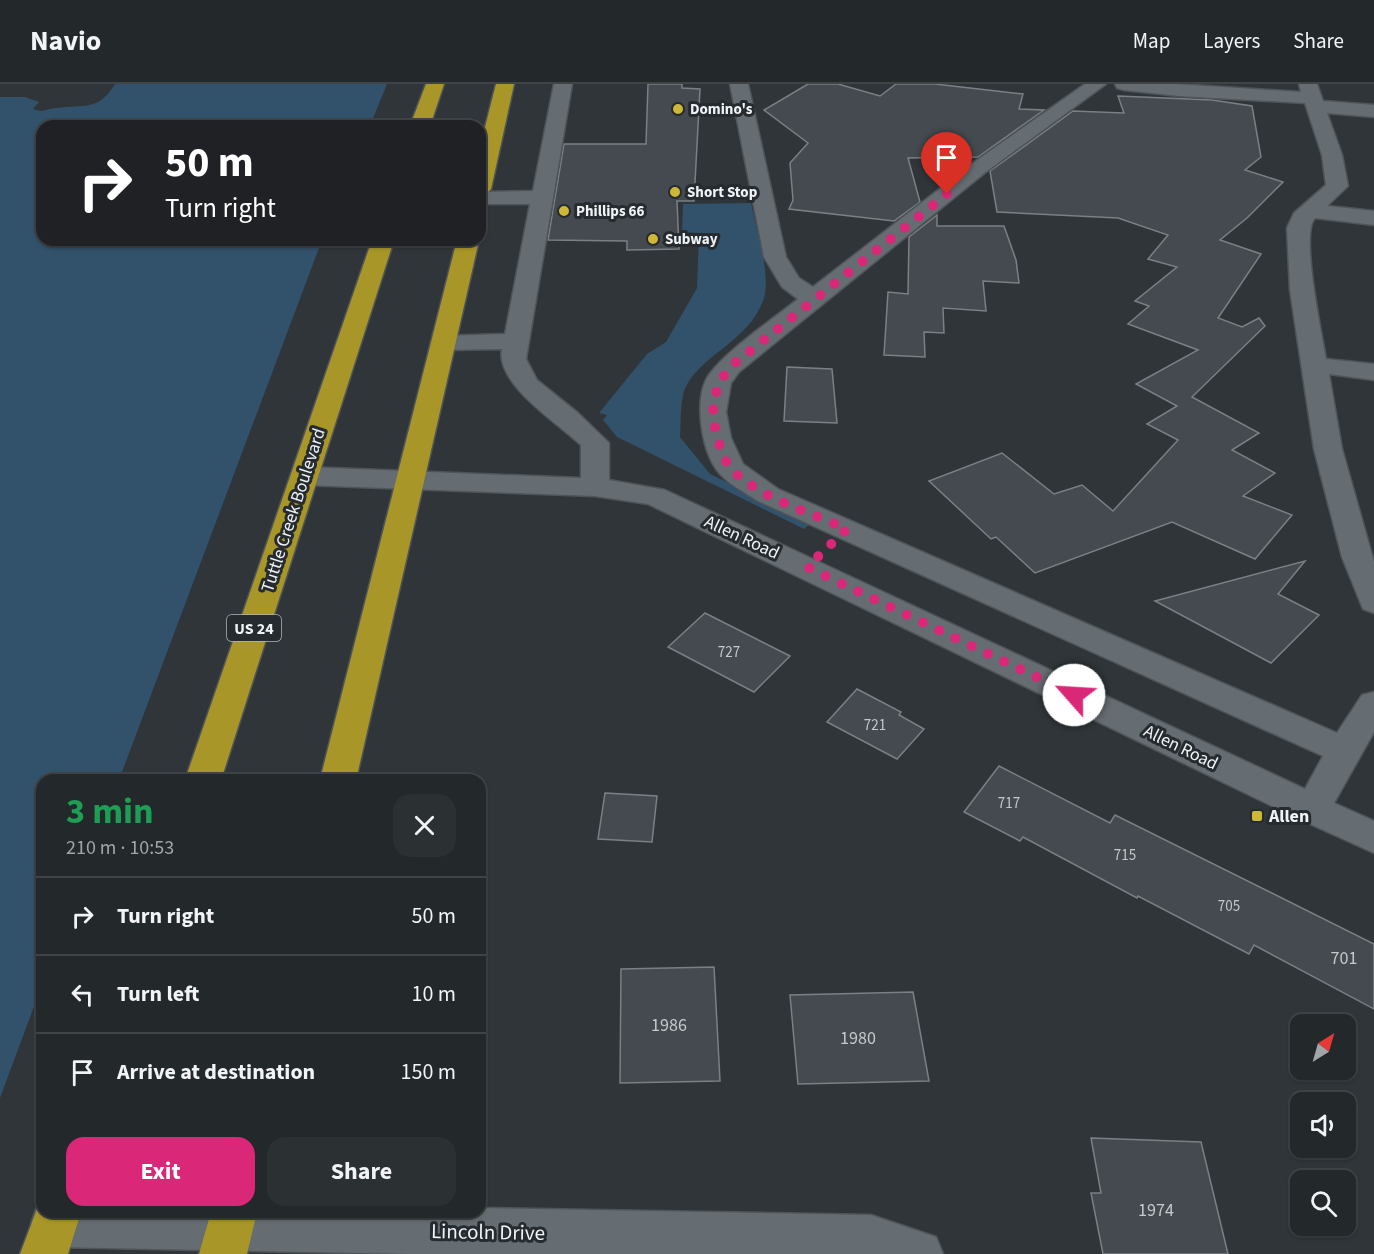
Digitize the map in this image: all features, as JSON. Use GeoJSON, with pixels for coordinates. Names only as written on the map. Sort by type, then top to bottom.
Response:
{"type":"FeatureCollection","features":[{"type":"Feature","properties":{"kind":"highway"},"geometry":{"type":"LineString","coordinates":[[422,120],[435,84]]}},
{"type":"Feature","properties":{"kind":"highway"},"geometry":{"type":"LineString","coordinates":[[486,164],[505,84]]}},
{"type":"Feature","properties":{"kind":"highway","name":"Tuttle Creek Boulevard"},"geometry":{"type":"LineString","coordinates":[[205,774],[380,246]]}},
{"type":"Feature","properties":{"kind":"highway"},"geometry":{"type":"LineString","coordinates":[[339,774],[467,246]]}},
{"type":"Feature","properties":{"kind":"street"},"geometry":{"type":"LineString","coordinates":[[563,84],[513,359],[526,384],[569,418],[595,443],[596,487]]}},
{"type":"Feature","properties":{"kind":"street"},"geometry":{"type":"LineString","coordinates":[[739,84],[775,257],[790,282],[813,299]]}},
{"type":"Feature","properties":{"kind":"street"},"geometry":{"type":"LineString","coordinates":[[1097,84],[980,167],[730,367],[718,382],[713,412],[717,438],[731,469],[768,495],[1344,751]]}},
{"type":"Feature","properties":{"kind":"street"},"geometry":{"type":"LineString","coordinates":[[1124,84],[1179,90],[1312,96],[1374,111]]}},
{"type":"Feature","properties":{"kind":"street"},"geometry":{"type":"LineString","coordinates":[[1312,96],[1332,155],[1337,186],[1302,218],[1298,228],[1302,290],[1328,449],[1366,559],[1374,602]]}},
{"type":"Feature","properties":{"kind":"street"},"geometry":{"type":"LineString","coordinates":[[486,198],[542,197]]}},
{"type":"Feature","properties":{"kind":"street"},"geometry":{"type":"LineString","coordinates":[[1312,211],[1374,218]]}},
{"type":"Feature","properties":{"kind":"street"},"geometry":{"type":"LineString","coordinates":[[443,343],[517,341]]}},
{"type":"Feature","properties":{"kind":"street"},"geometry":{"type":"LineString","coordinates":[[1314,365],[1374,372]]}},
{"type":"Feature","properties":{"kind":"street","name":"Allen Road"},"geometry":{"type":"LineString","coordinates":[[305,476],[596,487],[655,496],[1374,838]]}},
{"type":"Feature","properties":{"kind":"street"},"geometry":{"type":"LineString","coordinates":[[807,567],[847,529]]}},
{"type":"Feature","properties":{"kind":"street"},"geometry":{"type":"LineString","coordinates":[[1312,809],[1344,751],[1374,704]]}},
{"type":"Feature","properties":{"kind":"street","name":"Lincoln Drive"},"geometry":{"type":"LineString","coordinates":[[52,1230],[871,1239],[919,1254]]}},
{"type":"Feature","properties":{"kind":"shaded area"},"geometry":{"type":"Polygon","coordinates":[[[115,84],[387,84],[372,120],[36,120],[36,246],[320,246],[121,774],[36,774],[36,1001],[0,1098],[0,97],[25,97],[39,102],[33,109],[42,111],[90,105],[103,99],[115,84]]]}},
{"type":"Feature","properties":{"kind":"shaded area"},"geometry":{"type":"Polygon","coordinates":[[[751,203],[766,277],[764,298],[757,313],[747,326],[700,368],[691,379],[683,396],[680,437],[710,474],[812,522],[804,529],[617,437],[603,420],[607,415],[599,413],[647,354],[666,342],[697,288],[699,233],[682,232],[683,204],[751,203]]]}},
{"type":"Feature","properties":{"kind":"building"},"geometry":{"type":"Polygon","coordinates":[[[648,84],[682,84],[682,88],[700,89],[694,201],[677,201],[679,249],[627,250],[627,241],[548,240],[564,144],[646,144],[648,84]]]}},
{"type":"Feature","properties":{"kind":"building"},"geometry":{"type":"Polygon","coordinates":[[[808,84],[838,84],[880,96],[896,84],[935,84],[1023,94],[1019,109],[1044,110],[978,157],[908,158],[920,202],[894,221],[789,209],[793,200],[790,163],[808,143],[764,110],[808,84]]]}},
{"type":"Feature","properties":{"kind":"building"},"geometry":{"type":"Polygon","coordinates":[[[1118,96],[1212,100],[1252,106],[1261,157],[1245,170],[1283,182],[1247,218],[1220,240],[1261,254],[1218,318],[1242,327],[1259,318],[1265,326],[1192,397],[1259,433],[1232,450],[1275,473],[1243,496],[1292,515],[1255,559],[1172,522],[1035,573],[996,537],[991,539],[929,481],[1002,453],[1054,494],[1082,485],[1113,511],[1178,440],[1147,424],[1177,406],[1136,384],[1198,350],[1128,324],[1149,306],[1135,301],[1177,267],[1148,259],[1168,235],[1118,218],[997,212],[990,171],[1073,111],[1124,113],[1118,96]]]}},
{"type":"Feature","properties":{"kind":"building"},"geometry":{"type":"Polygon","coordinates":[[[937,215],[937,226],[1004,226],[1016,260],[1019,283],[983,281],[986,311],[943,308],[944,333],[924,332],[925,357],[884,355],[888,292],[908,294],[909,237],[937,215]]]}},
{"type":"Feature","properties":{"kind":"building"},"geometry":{"type":"Polygon","coordinates":[[[787,367],[832,369],[837,423],[784,421],[787,367]]]}},
{"type":"Feature","properties":{"kind":"building"},"geometry":{"type":"Polygon","coordinates":[[[1305,561],[1278,594],[1319,615],[1271,663],[1155,601],[1305,561]]]}},
{"type":"Feature","properties":{"kind":"building"},"geometry":{"type":"Polygon","coordinates":[[[705,613],[790,656],[754,692],[668,647],[705,613]]]}},
{"type":"Feature","properties":{"kind":"building"},"geometry":{"type":"Polygon","coordinates":[[[857,689],[901,712],[899,715],[924,729],[897,759],[827,722],[857,689]]]}},
{"type":"Feature","properties":{"kind":"building"},"geometry":{"type":"Polygon","coordinates":[[[999,766],[1110,823],[1115,815],[1374,944],[1374,1009],[1254,945],[1249,954],[1023,837],[1020,841],[964,812],[999,766]]]}},
{"type":"Feature","properties":{"kind":"building"},"geometry":{"type":"Polygon","coordinates":[[[605,793],[657,796],[652,842],[598,839],[605,793]]]}},
{"type":"Feature","properties":{"kind":"building"},"geometry":{"type":"Polygon","coordinates":[[[714,967],[720,1081],[620,1083],[621,969],[714,967]]]}},
{"type":"Feature","properties":{"kind":"building"},"geometry":{"type":"Polygon","coordinates":[[[913,992],[929,1081],[798,1084],[790,995],[913,992]]]}},
{"type":"Feature","properties":{"kind":"building"},"geometry":{"type":"Polygon","coordinates":[[[1091,1138],[1201,1142],[1228,1254],[1103,1254],[1091,1193],[1101,1193],[1091,1138]]]}},
{"type":"Feature","properties":{"kind":"place","name":"Domino's"},"geometry":{"type":"Point","coordinates":[678,109]}},
{"type":"Feature","properties":{"kind":"place","name":"Short Stop"},"geometry":{"type":"Point","coordinates":[675,192]}},
{"type":"Feature","properties":{"kind":"place","name":"Phillips 66"},"geometry":{"type":"Point","coordinates":[564,211]}},
{"type":"Feature","properties":{"kind":"place","name":"Subway"},"geometry":{"type":"Point","coordinates":[653,239]}},
{"type":"Feature","properties":{"kind":"place","name":"Allen"},"geometry":{"type":"Point","coordinates":[1257,816]}},
{"type":"Feature","properties":{"kind":"route"},"geometry":{"type":"LineString","coordinates":[[947,194],[846,272],[730,367],[718,382],[713,412],[717,438],[731,469],[768,495],[847,529],[807,567],[1074,695]]}}]}
